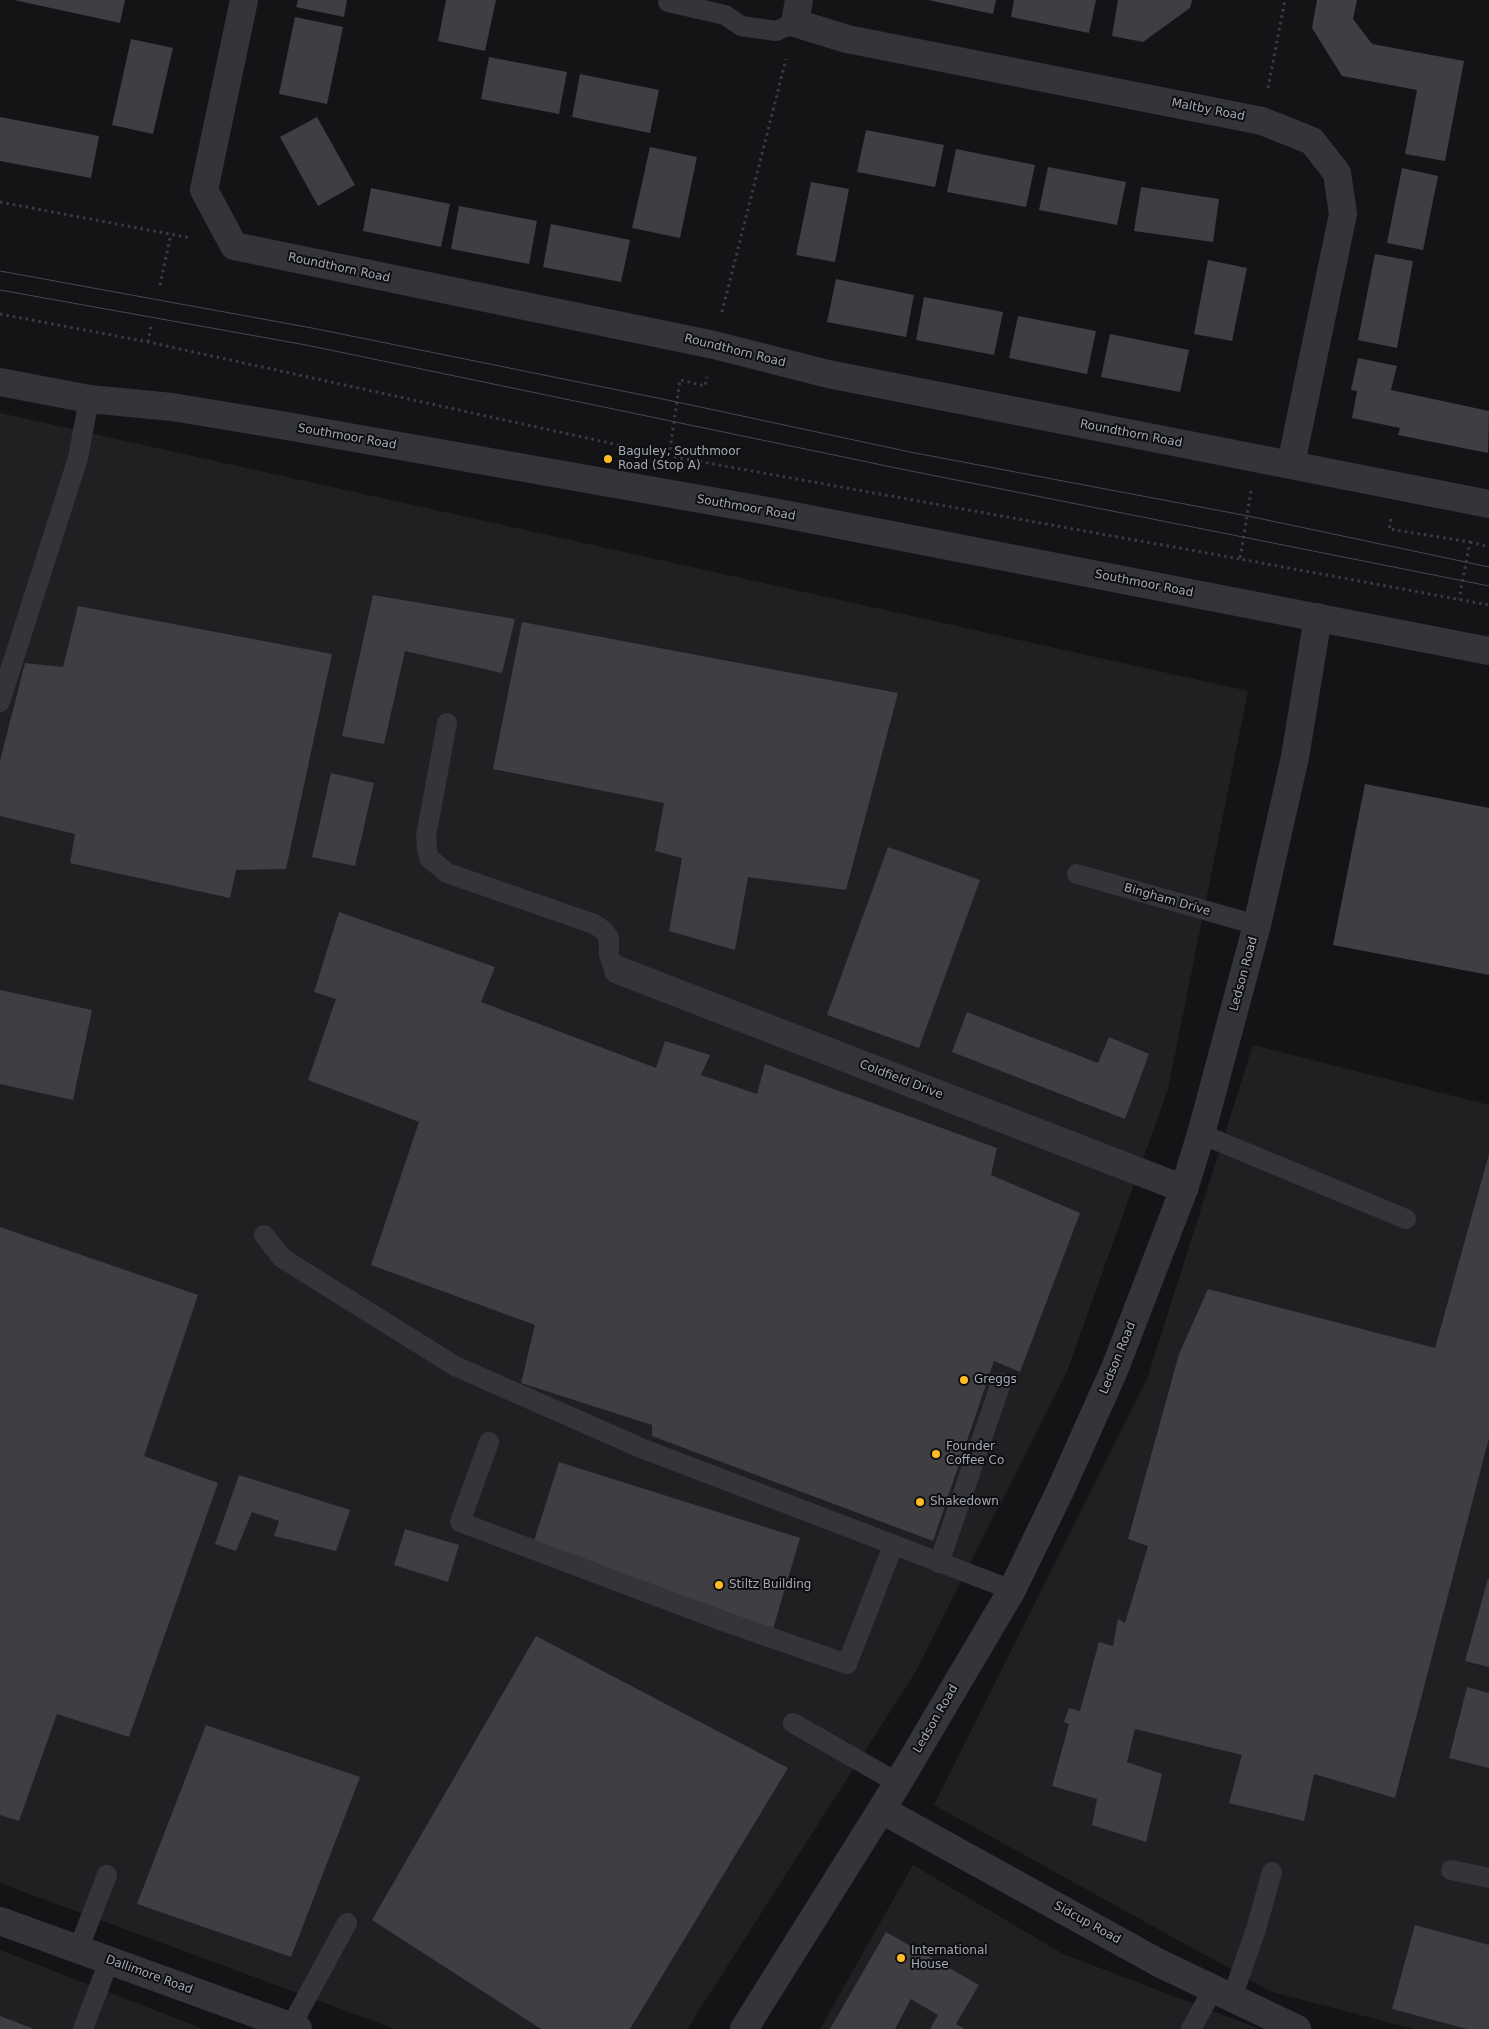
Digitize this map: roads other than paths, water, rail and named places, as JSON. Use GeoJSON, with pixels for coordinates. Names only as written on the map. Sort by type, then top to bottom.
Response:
{"type":"FeatureCollection","features":[{"type":"Feature","properties":{"kind":"street","name":"Roundthorn Road"},"geometry":{"type":"LineString","coordinates":[[244,0],[204,190],[234,246],[714,345],[828,374],[1489,504]]}},
{"type":"Feature","properties":{"kind":"street","name":"Maltby Road"},"geometry":{"type":"LineString","coordinates":[[797,11],[848,39],[1262,121],[1312,142],[1337,173],[1343,214],[1291,464]]}},
{"type":"Feature","properties":{"kind":"street","name":"Southmoor Road"},"geometry":{"type":"LineString","coordinates":[[0,382],[89,399],[172,407],[768,511],[1489,651]]}},
{"type":"Feature","properties":{"kind":"street","name":"Ledson Road"},"geometry":{"type":"LineString","coordinates":[[744,2029],[898,1784],[1012,1590],[1060,1491],[1115,1368],[1184,1189],[1201,1134],[1258,925],[1295,757],[1318,617]]}},
{"type":"Feature","properties":{"kind":"street","name":"Coldfield Drive"},"geometry":{"type":"LineString","coordinates":[[618,970],[1184,1189]]}},
{"type":"Feature","properties":{"kind":"street","name":"Sidcup Road"},"geometry":{"type":"LineString","coordinates":[[882,1810],[1159,1963],[1296,2029]]}},
{"type":"Feature","properties":{"kind":"street","name":"Dallimore Road"},"geometry":{"type":"LineString","coordinates":[[0,1921],[295,2028]]}},
{"type":"Feature","properties":{"kind":"lane"},"geometry":{"type":"LineString","coordinates":[[668,2],[725,15],[741,26],[776,31],[797,11]]}},
{"type":"Feature","properties":{"kind":"lane"},"geometry":{"type":"LineString","coordinates":[[0,702],[78,458],[89,399]]}},
{"type":"Feature","properties":{"kind":"lane"},"geometry":{"type":"LineString","coordinates":[[447,723],[426,836],[426,849],[429,858],[447,873],[594,924],[603,930],[608,938],[609,955],[613,966],[618,970]]}},
{"type":"Feature","properties":{"kind":"lane","name":"Bingham Drive"},"geometry":{"type":"LineString","coordinates":[[1077,874],[1258,925]]}},
{"type":"Feature","properties":{"kind":"lane"},"geometry":{"type":"LineString","coordinates":[[1201,1134],[1406,1219]]}},
{"type":"Feature","properties":{"kind":"lane"},"geometry":{"type":"LineString","coordinates":[[264,1235],[282,1258],[456,1366],[641,1448],[1012,1590]]}},
{"type":"Feature","properties":{"kind":"lane"},"geometry":{"type":"LineString","coordinates":[[939,1563],[1001,1383]]}},
{"type":"Feature","properties":{"kind":"lane"},"geometry":{"type":"LineString","coordinates":[[489,1442],[460,1522],[717,1619],[847,1664],[893,1546]]}},
{"type":"Feature","properties":{"kind":"lane"},"geometry":{"type":"LineString","coordinates":[[793,1723],[898,1784]]}},
{"type":"Feature","properties":{"kind":"lane"},"geometry":{"type":"LineString","coordinates":[[1451,1870],[1489,1878]]}},
{"type":"Feature","properties":{"kind":"lane"},"geometry":{"type":"LineString","coordinates":[[1191,2029],[1223,1994],[1256,1929],[1272,1872]]}},
{"type":"Feature","properties":{"kind":"lane"},"geometry":{"type":"LineString","coordinates":[[78,1950],[107,1875]]}},
{"type":"Feature","properties":{"kind":"lane"},"geometry":{"type":"LineString","coordinates":[[295,2028],[348,1923]]}},
{"type":"Feature","properties":{"kind":"lane"},"geometry":{"type":"LineString","coordinates":[[83,2029],[109,1961]]}},
{"type":"Feature","properties":{"kind":"tram line"},"geometry":{"type":"LineString","coordinates":[[0,271],[312,328],[677,402],[910,452],[1248,516],[1489,567]]}},
{"type":"Feature","properties":{"kind":"tram line"},"geometry":{"type":"LineString","coordinates":[[0,290],[306,345],[901,469],[1489,586]]}},
{"type":"Feature","properties":{"kind":"place","name":"Baguley, Southmoor Road (Stop A)"},"geometry":{"type":"Point","coordinates":[608,459]}},
{"type":"Feature","properties":{"kind":"place","name":"Greggs"},"geometry":{"type":"Point","coordinates":[964,1380]}},
{"type":"Feature","properties":{"kind":"place","name":"Founder Coffee Co"},"geometry":{"type":"Point","coordinates":[936,1454]}},
{"type":"Feature","properties":{"kind":"place","name":"Shakedown"},"geometry":{"type":"Point","coordinates":[920,1502]}},
{"type":"Feature","properties":{"kind":"place","name":"Stiltz Building"},"geometry":{"type":"Point","coordinates":[719,1585]}},
{"type":"Feature","properties":{"kind":"place","name":"International House"},"geometry":{"type":"Point","coordinates":[901,1958]}}]}
